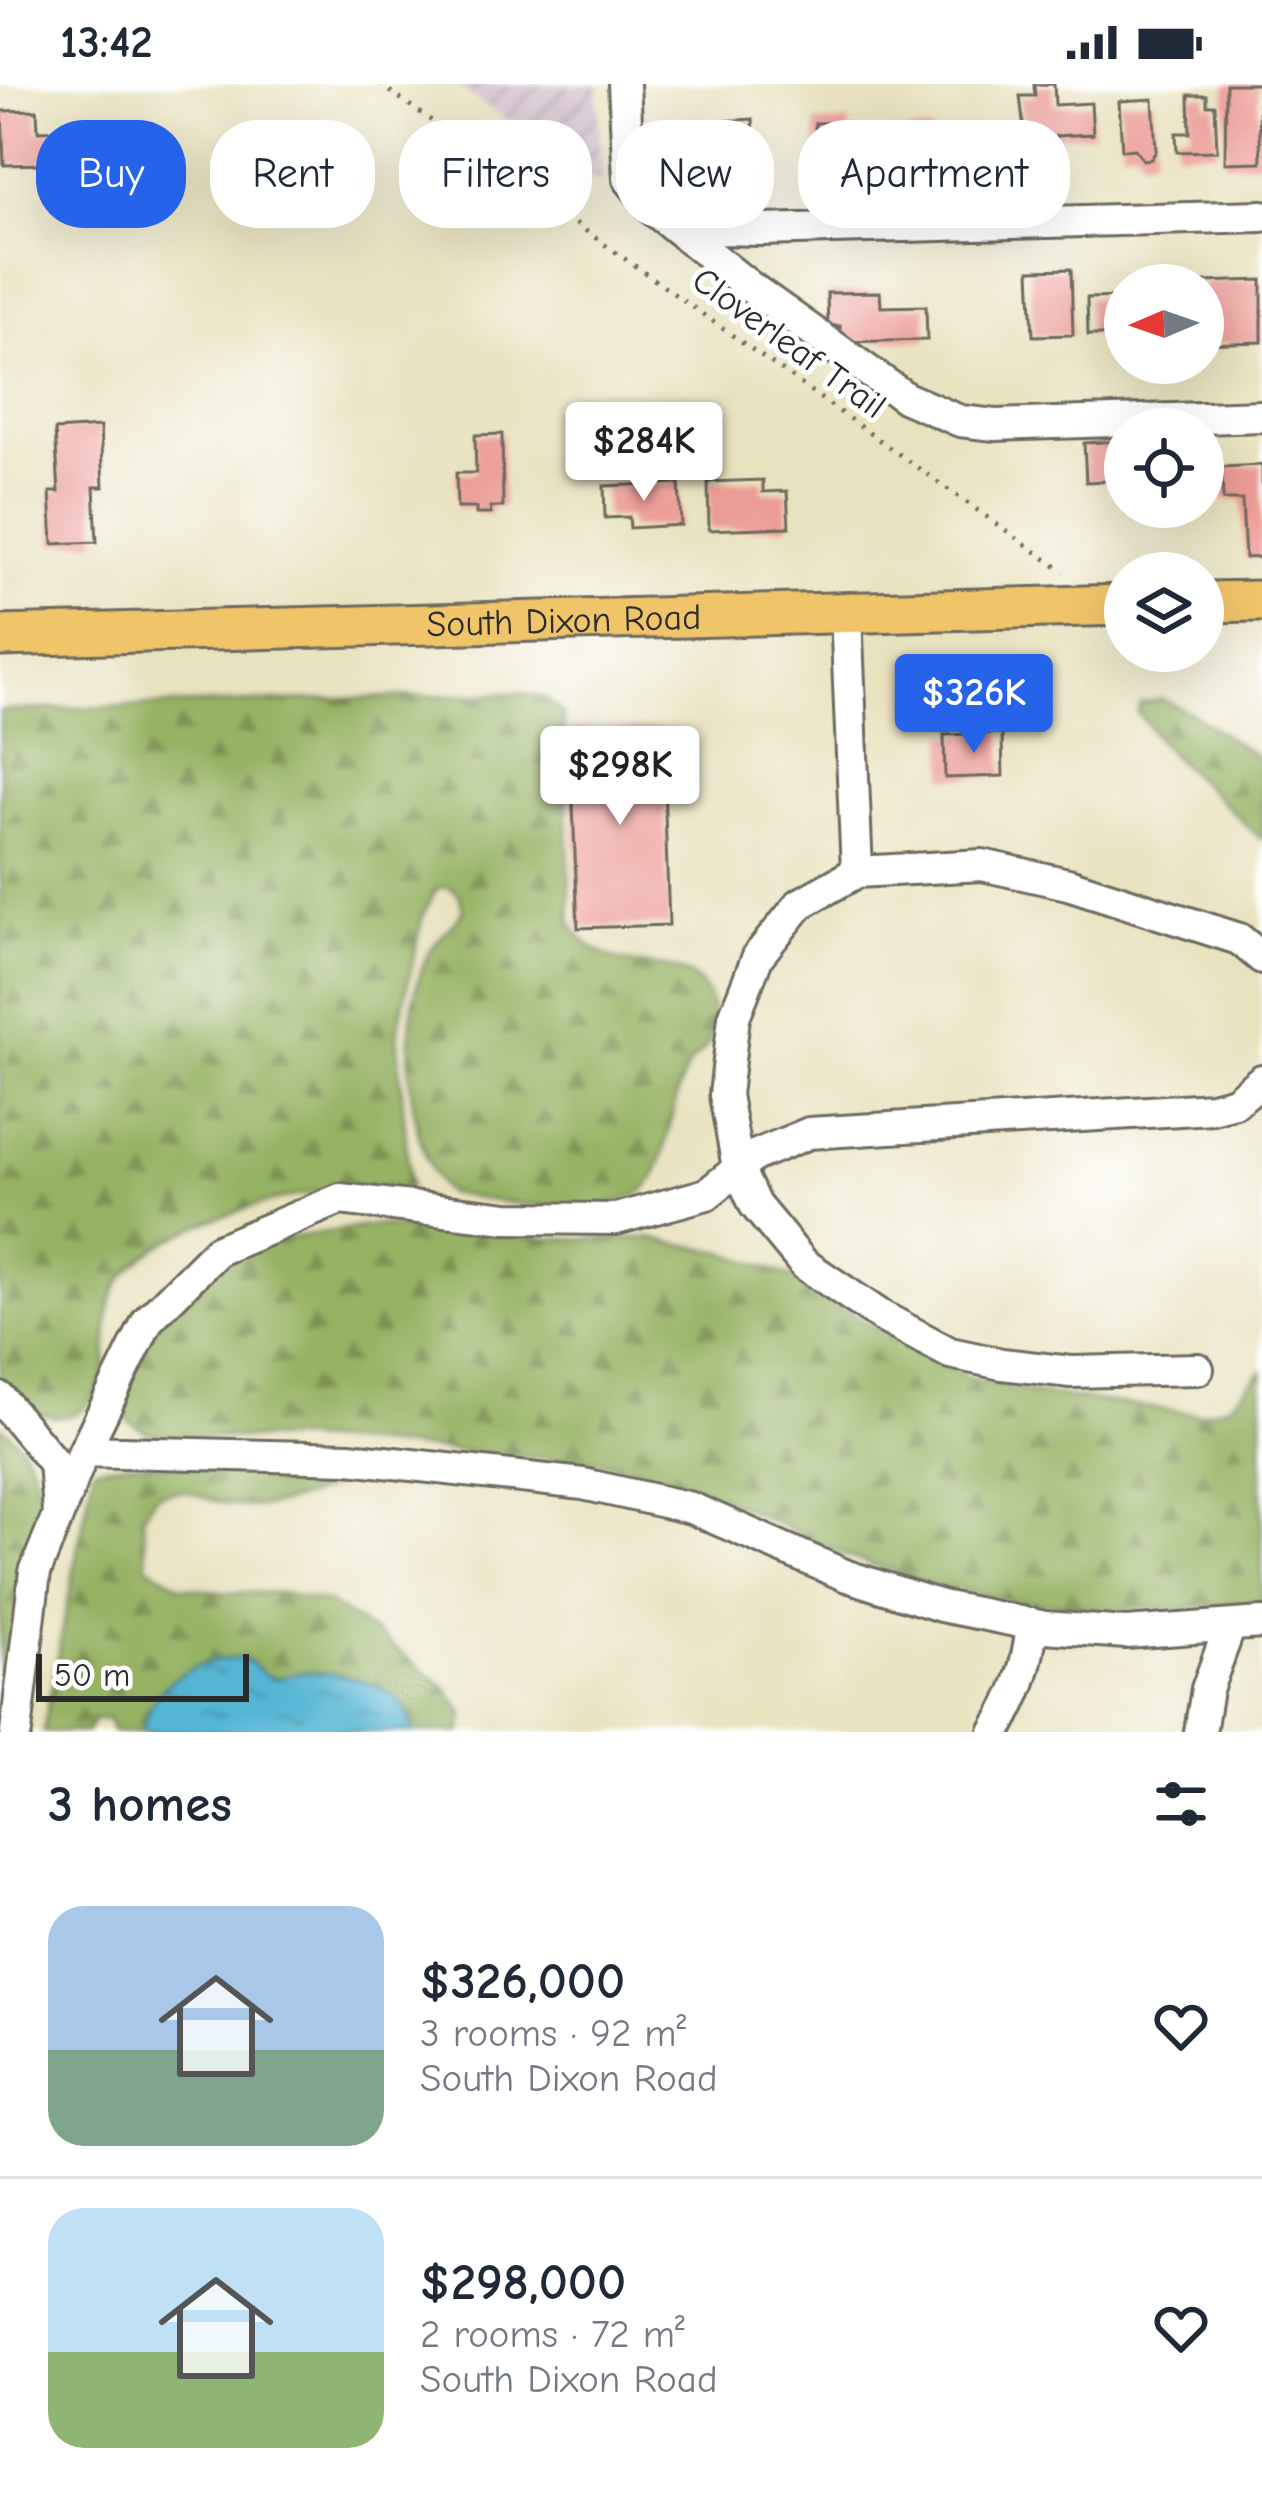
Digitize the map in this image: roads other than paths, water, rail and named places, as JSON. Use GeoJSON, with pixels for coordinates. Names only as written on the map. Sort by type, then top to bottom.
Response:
{"type":"FeatureCollection","features":[{"type":"Feature","properties":{"kind":"main road"},"geometry":{"type":"LineString","coordinates":[[1224,602],[1262,601]]}},
{"type":"Feature","properties":{"kind":"main road","name":"South Dixon Road"},"geometry":{"type":"LineString","coordinates":[[0,636],[1104,605]]}},
{"type":"Feature","properties":{"kind":"street"},"geometry":{"type":"LineString","coordinates":[[624,84],[626,120]]}},
{"type":"Feature","properties":{"kind":"street"},"geometry":{"type":"LineString","coordinates":[[712,228],[1262,216]]}},
{"type":"Feature","properties":{"kind":"street"},"geometry":{"type":"LineString","coordinates":[[676,228],[906,398],[960,421],[995,425],[1262,416]]}},
{"type":"Feature","properties":{"kind":"street"},"geometry":{"type":"LineString","coordinates":[[846,613],[857,872]]}},
{"type":"Feature","properties":{"kind":"street"},"geometry":{"type":"LineString","coordinates":[[1198,1369],[1071,1372],[950,1353],[881,1316],[804,1264],[755,1204],[738,1168],[725,1094],[734,1017],[758,956],[800,904],[857,872],[982,865],[1069,884],[1239,939],[1262,958]]}},
{"type":"Feature","properties":{"kind":"street"},"geometry":{"type":"LineString","coordinates":[[16,1732],[35,1572],[84,1451],[148,1320],[218,1250],[340,1199],[507,1217],[616,1219],[707,1194],[754,1156],[809,1132],[1212,1108],[1235,1102],[1262,1080]]}},
{"type":"Feature","properties":{"kind":"street"},"geometry":{"type":"LineString","coordinates":[[0,1397],[54,1463],[58,1516]]}},
{"type":"Feature","properties":{"kind":"street"},"geometry":{"type":"LineString","coordinates":[[84,1451],[349,1458],[583,1484],[691,1508],[847,1576],[941,1606],[1032,1624],[1126,1633],[1262,1623]]}},
{"type":"Feature","properties":{"kind":"street"},"geometry":{"type":"LineString","coordinates":[[995,1732],[1016,1697],[1028,1663],[1032,1624]]}},
{"type":"Feature","properties":{"kind":"street"},"geometry":{"type":"LineString","coordinates":[[1200,1732],[1207,1690],[1230,1626]]}},
{"type":"Feature","properties":{"kind":"water"},"geometry":{"type":"Polygon","coordinates":[[[239,1658],[274,1678],[324,1673],[369,1683],[395,1697],[414,1732],[142,1732],[155,1699],[176,1677],[205,1664],[239,1658]]]}}]}
